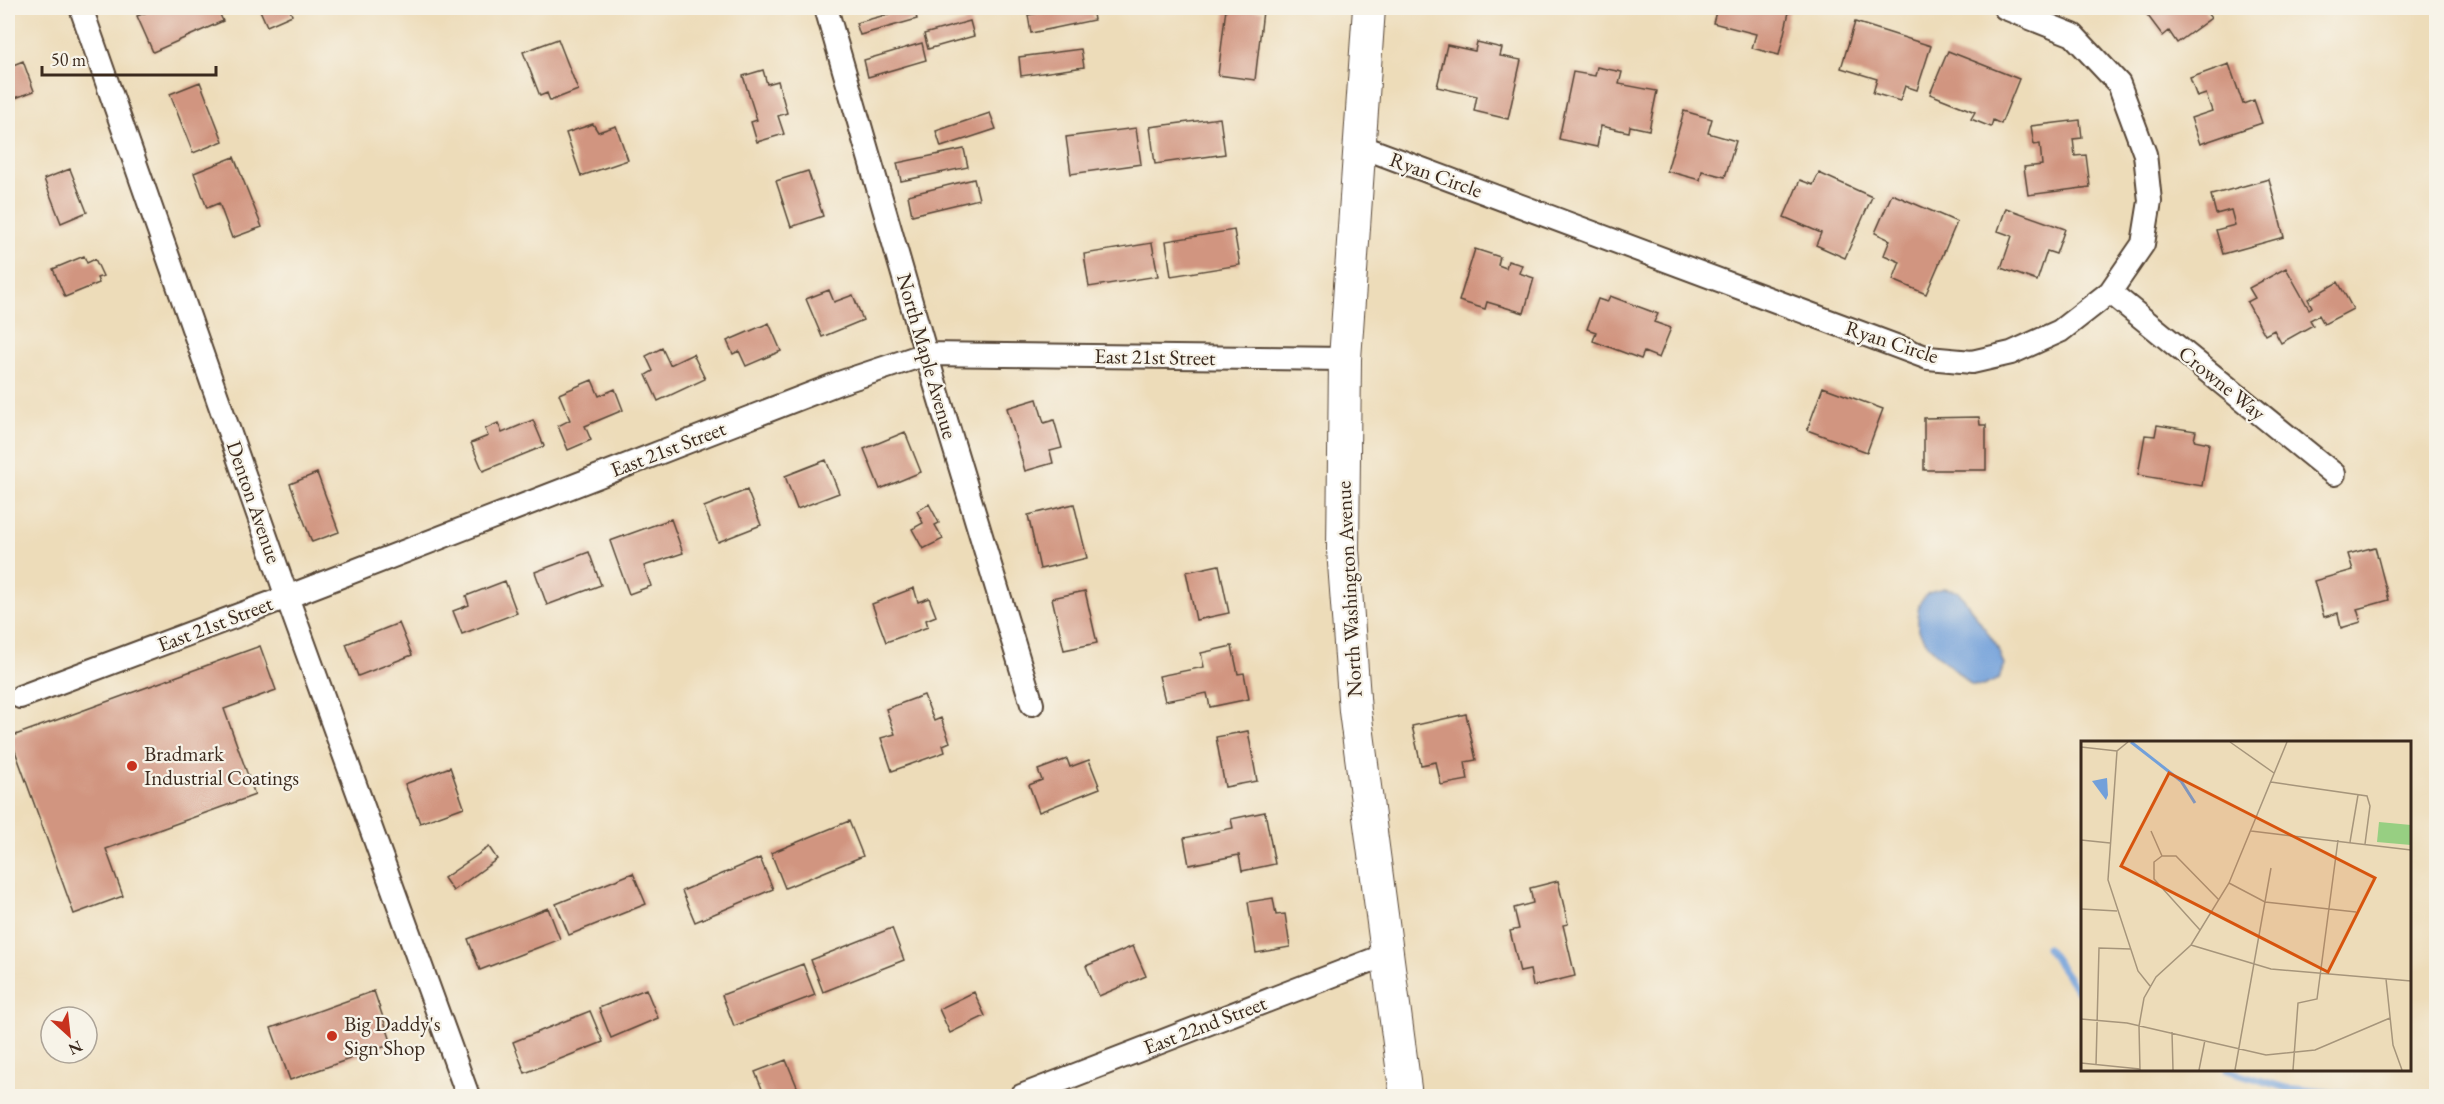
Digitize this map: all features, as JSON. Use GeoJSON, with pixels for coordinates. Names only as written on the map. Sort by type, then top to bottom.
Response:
{"type":"FeatureCollection","features":[{"type":"Feature","properties":{"kind":"main road","name":"North Washington Avenue"},"geometry":{"type":"LineString","coordinates":[[1369,8],[1345,359],[1344,573],[1354,711],[1406,1096]]}},
{"type":"Feature","properties":{"kind":"street","name":"Denton Avenue"},"geometry":{"type":"LineString","coordinates":[[81,8],[287,597],[468,1096]]}},
{"type":"Feature","properties":{"kind":"street","name":"North Maple Avenue"},"geometry":{"type":"LineString","coordinates":[[826,8],[926,354],[1032,704]]}},
{"type":"Feature","properties":{"kind":"street","name":"Ryan Circle"},"geometry":{"type":"LineString","coordinates":[[1359,146],[1928,358],[1972,362],[2011,353],[2060,331],[2110,292],[2143,244],[2150,201],[2145,154],[2119,84],[2073,35],[2005,8]]}},
{"type":"Feature","properties":{"kind":"street","name":"Crowne Way"},"geometry":{"type":"LineString","coordinates":[[2110,292],[2334,474]]}},
{"type":"Feature","properties":{"kind":"street","name":"East 21st Street"},"geometry":{"type":"LineString","coordinates":[[20,697],[287,597],[839,383],[926,354],[1345,359]]}},
{"type":"Feature","properties":{"kind":"street","name":"East 22nd Street"},"geometry":{"type":"LineString","coordinates":[[1022,1096],[1388,954]]}},
{"type":"Feature","properties":{"kind":"water"},"geometry":{"type":"Polygon","coordinates":[[[1944,588],[1959,592],[1997,646],[2004,665],[1999,679],[1983,686],[1971,685],[1923,638],[1918,623],[1919,606],[1923,598],[1944,588]]]}},
{"type":"Feature","properties":{"kind":"building"},"geometry":{"type":"Polygon","coordinates":[[[157,8],[217,8],[223,21],[153,52],[137,16],[157,8]]]}},
{"type":"Feature","properties":{"kind":"building"},"geometry":{"type":"Polygon","coordinates":[[[259,8],[289,8],[292,15],[267,26],[259,8]]]}},
{"type":"Feature","properties":{"kind":"building"},"geometry":{"type":"Polygon","coordinates":[[[914,8],[917,19],[860,35],[856,23],[914,8]]]}},
{"type":"Feature","properties":{"kind":"building"},"geometry":{"type":"Polygon","coordinates":[[[918,8],[936,8],[920,12],[918,8]]]}},
{"type":"Feature","properties":{"kind":"building"},"geometry":{"type":"Polygon","coordinates":[[[1065,8],[1092,8],[1094,20],[1031,33],[1028,15],[1065,8]]]}},
{"type":"Feature","properties":{"kind":"building"},"geometry":{"type":"Polygon","coordinates":[[[1226,8],[1263,11],[1255,80],[1218,75],[1226,8]]]}},
{"type":"Feature","properties":{"kind":"building"},"geometry":{"type":"Polygon","coordinates":[[[1717,8],[1790,8],[1779,55],[1752,48],[1756,34],[1713,23],[1717,8]]]}},
{"type":"Feature","properties":{"kind":"building"},"geometry":{"type":"Polygon","coordinates":[[[2142,8],[2203,8],[2211,18],[2177,43],[2169,31],[2163,36],[2142,8]]]}},
{"type":"Feature","properties":{"kind":"building"},"geometry":{"type":"Polygon","coordinates":[[[970,21],[974,36],[928,49],[924,34],[970,21]]]}},
{"type":"Feature","properties":{"kind":"building"},"geometry":{"type":"Polygon","coordinates":[[[1855,22],[1931,46],[1917,90],[1905,86],[1900,101],[1873,93],[1877,79],[1841,68],[1855,22]]]}},
{"type":"Feature","properties":{"kind":"building"},"geometry":{"type":"Polygon","coordinates":[[[558,39],[578,90],[550,101],[547,93],[540,96],[523,52],[558,39]]]}},
{"type":"Feature","properties":{"kind":"building"},"geometry":{"type":"Polygon","coordinates":[[[1477,42],[1502,48],[1500,56],[1521,60],[1508,119],[1474,111],[1477,96],[1437,87],[1447,45],[1475,51],[1477,42]]]}},
{"type":"Feature","properties":{"kind":"building"},"geometry":{"type":"Polygon","coordinates":[[[922,43],[926,60],[868,77],[864,60],[922,43]]]}},
{"type":"Feature","properties":{"kind":"building"},"geometry":{"type":"Polygon","coordinates":[[[1081,49],[1084,67],[1021,76],[1019,57],[1081,49]]]}},
{"type":"Feature","properties":{"kind":"building"},"geometry":{"type":"Polygon","coordinates":[[[1948,51],[2019,79],[2001,124],[1993,120],[1991,127],[1971,119],[1975,112],[1930,94],[1948,51]]]}},
{"type":"Feature","properties":{"kind":"building"},"geometry":{"type":"Polygon","coordinates":[[[23,61],[34,91],[10,100],[12,105],[8,107],[8,67],[23,61]]]}},
{"type":"Feature","properties":{"kind":"building"},"geometry":{"type":"Polygon","coordinates":[[[2229,64],[2243,104],[2254,100],[2262,123],[2200,144],[2191,118],[2212,111],[2206,94],[2197,97],[2190,78],[2229,64]]]}},
{"type":"Feature","properties":{"kind":"building"},"geometry":{"type":"Polygon","coordinates":[[[1597,67],[1622,72],[1619,84],[1657,91],[1649,130],[1630,126],[1629,132],[1601,126],[1597,147],[1559,139],[1573,72],[1595,76],[1597,67]]]}},
{"type":"Feature","properties":{"kind":"building"},"geometry":{"type":"Polygon","coordinates":[[[763,70],[767,84],[778,81],[787,113],[778,116],[784,134],[757,142],[751,122],[757,120],[743,76],[763,70]]]}},
{"type":"Feature","properties":{"kind":"building"},"geometry":{"type":"Polygon","coordinates":[[[200,82],[223,141],[193,153],[170,94],[200,82]]]}},
{"type":"Feature","properties":{"kind":"building"},"geometry":{"type":"Polygon","coordinates":[[[1684,111],[1712,119],[1708,133],[1736,141],[1725,177],[1702,171],[1700,180],[1667,171],[1684,111]]]}},
{"type":"Feature","properties":{"kind":"building"},"geometry":{"type":"Polygon","coordinates":[[[990,113],[996,129],[941,147],[936,131],[990,113]]]}},
{"type":"Feature","properties":{"kind":"building"},"geometry":{"type":"Polygon","coordinates":[[[1220,118],[1225,154],[1155,164],[1150,127],[1220,118]]]}},
{"type":"Feature","properties":{"kind":"building"},"geometry":{"type":"Polygon","coordinates":[[[2080,120],[2082,138],[2073,139],[2075,156],[2086,155],[2090,187],[2028,195],[2024,167],[2042,165],[2040,144],[2034,145],[2031,126],[2080,120]]]}},
{"type":"Feature","properties":{"kind":"building"},"geometry":{"type":"Polygon","coordinates":[[[593,124],[598,132],[616,126],[628,160],[581,176],[566,133],[593,124]]]}},
{"type":"Feature","properties":{"kind":"building"},"geometry":{"type":"Polygon","coordinates":[[[1136,128],[1141,164],[1071,174],[1066,137],[1136,128]]]}},
{"type":"Feature","properties":{"kind":"building"},"geometry":{"type":"Polygon","coordinates":[[[964,149],[968,167],[901,181],[897,163],[964,149]]]}},
{"type":"Feature","properties":{"kind":"building"},"geometry":{"type":"Polygon","coordinates":[[[234,157],[262,227],[232,238],[219,203],[207,208],[194,173],[234,157]]]}},
{"type":"Feature","properties":{"kind":"building"},"geometry":{"type":"Polygon","coordinates":[[[70,169],[87,212],[61,223],[44,179],[70,169]]]}},
{"type":"Feature","properties":{"kind":"building"},"geometry":{"type":"Polygon","coordinates":[[[808,171],[823,216],[791,227],[776,181],[808,171]]]}},
{"type":"Feature","properties":{"kind":"building"},"geometry":{"type":"Polygon","coordinates":[[[1819,173],[1872,197],[1845,258],[1816,245],[1821,233],[1784,217],[1800,180],[1813,185],[1819,173]]]}},
{"type":"Feature","properties":{"kind":"building"},"geometry":{"type":"Polygon","coordinates":[[[974,179],[979,199],[912,215],[908,195],[974,179]]]}},
{"type":"Feature","properties":{"kind":"building"},"geometry":{"type":"Polygon","coordinates":[[[2269,179],[2284,237],[2223,254],[2216,230],[2235,225],[2231,210],[2216,214],[2211,195],[2269,179]]]}},
{"type":"Feature","properties":{"kind":"building"},"geometry":{"type":"Polygon","coordinates":[[[1892,194],[1957,222],[1926,294],[1893,280],[1900,262],[1884,255],[1890,240],[1875,233],[1892,194]]]}},
{"type":"Feature","properties":{"kind":"building"},"geometry":{"type":"Polygon","coordinates":[[[2006,208],[2065,229],[2056,254],[2047,251],[2037,281],[2001,268],[2012,236],[1998,231],[2006,208]]]}},
{"type":"Feature","properties":{"kind":"building"},"geometry":{"type":"Polygon","coordinates":[[[1234,230],[1240,265],[1171,276],[1166,241],[1234,230]]]}},
{"type":"Feature","properties":{"kind":"building"},"geometry":{"type":"Polygon","coordinates":[[[1152,243],[1158,276],[1089,287],[1084,254],[1152,243]]]}},
{"type":"Feature","properties":{"kind":"building"},"geometry":{"type":"Polygon","coordinates":[[[1475,249],[1500,257],[1498,265],[1506,268],[1508,261],[1522,265],[1519,273],[1534,278],[1524,313],[1487,302],[1485,309],[1459,301],[1475,249]]]}},
{"type":"Feature","properties":{"kind":"building"},"geometry":{"type":"Polygon","coordinates":[[[84,256],[87,263],[95,259],[103,276],[97,278],[99,283],[65,297],[53,269],[84,256]]]}},
{"type":"Feature","properties":{"kind":"building"},"geometry":{"type":"Polygon","coordinates":[[[2286,268],[2309,309],[2312,307],[2308,299],[2338,282],[2353,309],[2324,324],[2319,315],[2310,320],[2313,325],[2281,343],[2274,330],[2265,335],[2247,302],[2255,298],[2249,288],[2286,268]]]}},
{"type":"Feature","properties":{"kind":"building"},"geometry":{"type":"Polygon","coordinates":[[[829,290],[834,302],[853,295],[863,320],[822,337],[806,299],[829,290]]]}},
{"type":"Feature","properties":{"kind":"building"},"geometry":{"type":"Polygon","coordinates":[[[1610,296],[1658,314],[1654,322],[1671,328],[1659,358],[1644,352],[1641,359],[1593,341],[1596,332],[1587,329],[1598,299],[1607,302],[1610,296]]]}},
{"type":"Feature","properties":{"kind":"building"},"geometry":{"type":"Polygon","coordinates":[[[769,323],[781,351],[746,366],[739,351],[733,354],[727,341],[769,323]]]}},
{"type":"Feature","properties":{"kind":"building"},"geometry":{"type":"Polygon","coordinates":[[[662,348],[670,365],[693,354],[705,379],[658,401],[646,375],[653,371],[646,356],[662,348]]]}},
{"type":"Feature","properties":{"kind":"building"},"geometry":{"type":"Polygon","coordinates":[[[592,380],[599,396],[615,389],[623,410],[585,426],[591,440],[568,450],[558,426],[570,420],[559,394],[592,380]]]}},
{"type":"Feature","properties":{"kind":"building"},"geometry":{"type":"Polygon","coordinates":[[[1823,387],[1883,409],[1867,452],[1807,430],[1823,387]]]}},
{"type":"Feature","properties":{"kind":"building"},"geometry":{"type":"Polygon","coordinates":[[[1037,399],[1044,423],[1054,420],[1062,448],[1050,451],[1053,463],[1025,471],[1007,408],[1037,399]]]}},
{"type":"Feature","properties":{"kind":"building"},"geometry":{"type":"Polygon","coordinates":[[[1979,417],[1980,425],[1986,425],[1986,470],[1924,470],[1924,418],[1979,417]]]}},
{"type":"Feature","properties":{"kind":"building"},"geometry":{"type":"Polygon","coordinates":[[[533,420],[544,446],[483,471],[471,443],[488,436],[485,429],[498,423],[502,433],[533,420]]]}},
{"type":"Feature","properties":{"kind":"building"},"geometry":{"type":"Polygon","coordinates":[[[2157,425],[2196,431],[2194,440],[2209,443],[2202,486],[2138,475],[2145,435],[2155,436],[2157,425]]]}},
{"type":"Feature","properties":{"kind":"building"},"geometry":{"type":"Polygon","coordinates":[[[905,432],[921,472],[880,489],[864,449],[905,432]]]}},
{"type":"Feature","properties":{"kind":"building"},"geometry":{"type":"Polygon","coordinates":[[[826,460],[839,493],[797,509],[785,476],[826,460]]]}},
{"type":"Feature","properties":{"kind":"building"},"geometry":{"type":"Polygon","coordinates":[[[317,473],[339,532],[312,542],[290,484],[317,473]]]}},
{"type":"Feature","properties":{"kind":"building"},"geometry":{"type":"Polygon","coordinates":[[[747,490],[761,525],[718,542],[704,507],[747,490]]]}},
{"type":"Feature","properties":{"kind":"building"},"geometry":{"type":"Polygon","coordinates":[[[929,504],[939,523],[935,525],[943,539],[923,549],[912,529],[923,523],[917,511],[929,504]]]}},
{"type":"Feature","properties":{"kind":"building"},"geometry":{"type":"Polygon","coordinates":[[[1074,504],[1087,558],[1040,569],[1028,515],[1074,504]]]}},
{"type":"Feature","properties":{"kind":"building"},"geometry":{"type":"Polygon","coordinates":[[[671,519],[683,553],[644,566],[651,586],[629,594],[610,541],[671,519]]]}},
{"type":"Feature","properties":{"kind":"building"},"geometry":{"type":"Polygon","coordinates":[[[2375,547],[2389,600],[2357,609],[2361,622],[2341,628],[2338,613],[2324,617],[2314,581],[2353,570],[2348,554],[2375,547]]]}},
{"type":"Feature","properties":{"kind":"building"},"geometry":{"type":"Polygon","coordinates":[[[589,552],[601,585],[547,605],[535,572],[589,552]]]}},
{"type":"Feature","properties":{"kind":"building"},"geometry":{"type":"Polygon","coordinates":[[[1219,565],[1229,613],[1196,620],[1186,572],[1219,565]]]}},
{"type":"Feature","properties":{"kind":"building"},"geometry":{"type":"Polygon","coordinates":[[[505,581],[517,613],[462,634],[453,611],[469,605],[466,596],[505,581]]]}},
{"type":"Feature","properties":{"kind":"building"},"geometry":{"type":"Polygon","coordinates":[[[914,588],[918,602],[929,598],[936,616],[926,620],[928,627],[886,642],[872,604],[914,588]]]}},
{"type":"Feature","properties":{"kind":"building"},"geometry":{"type":"Polygon","coordinates":[[[1085,591],[1097,643],[1064,650],[1052,598],[1085,591]]]}},
{"type":"Feature","properties":{"kind":"building"},"geometry":{"type":"Polygon","coordinates":[[[399,623],[412,655],[358,676],[346,644],[399,623]]]}},
{"type":"Feature","properties":{"kind":"building","name":"Bradmark Industrial Coatings"},"geometry":{"type":"Polygon","coordinates":[[[260,646],[276,690],[224,709],[255,795],[106,849],[123,896],[74,914],[10,737],[260,646]]]}},
{"type":"Feature","properties":{"kind":"building"},"geometry":{"type":"Polygon","coordinates":[[[1232,646],[1238,674],[1244,673],[1249,699],[1210,707],[1207,693],[1165,701],[1159,676],[1204,667],[1201,653],[1232,646]]]}},
{"type":"Feature","properties":{"kind":"building"},"geometry":{"type":"Polygon","coordinates":[[[924,695],[934,721],[941,718],[950,742],[943,745],[945,752],[892,771],[881,738],[895,734],[886,709],[924,695]]]}},
{"type":"Feature","properties":{"kind":"building"},"geometry":{"type":"Polygon","coordinates":[[[1466,714],[1476,760],[1465,762],[1468,780],[1441,785],[1436,762],[1421,765],[1412,726],[1466,714]]]}},
{"type":"Feature","properties":{"kind":"building"},"geometry":{"type":"Polygon","coordinates":[[[1248,731],[1257,781],[1225,787],[1216,737],[1248,731]]]}},
{"type":"Feature","properties":{"kind":"building"},"geometry":{"type":"Polygon","coordinates":[[[1067,759],[1070,767],[1089,760],[1100,788],[1039,812],[1029,785],[1042,780],[1038,770],[1067,759]]]}},
{"type":"Feature","properties":{"kind":"building"},"geometry":{"type":"Polygon","coordinates":[[[450,767],[464,807],[420,823],[405,784],[450,767]]]}},
{"type":"Feature","properties":{"kind":"building"},"geometry":{"type":"Polygon","coordinates":[[[1265,812],[1275,864],[1242,871],[1239,855],[1189,865],[1184,838],[1233,828],[1231,819],[1265,812]]]}},
{"type":"Feature","properties":{"kind":"building"},"geometry":{"type":"Polygon","coordinates":[[[849,821],[863,856],[785,888],[771,853],[849,821]]]}},
{"type":"Feature","properties":{"kind":"building"},"geometry":{"type":"Polygon","coordinates":[[[489,847],[497,859],[453,891],[444,878],[489,847]]]}},
{"type":"Feature","properties":{"kind":"building"},"geometry":{"type":"Polygon","coordinates":[[[760,858],[773,889],[695,922],[682,891],[760,858]]]}},
{"type":"Feature","properties":{"kind":"building"},"geometry":{"type":"Polygon","coordinates":[[[633,873],[646,904],[569,935],[556,904],[633,873]]]}},
{"type":"Feature","properties":{"kind":"building"},"geometry":{"type":"Polygon","coordinates":[[[1558,881],[1568,924],[1563,925],[1575,976],[1533,986],[1530,970],[1520,972],[1510,931],[1519,929],[1514,908],[1533,903],[1530,888],[1558,881]]]}},
{"type":"Feature","properties":{"kind":"building"},"geometry":{"type":"Polygon","coordinates":[[[1273,898],[1276,915],[1285,914],[1290,947],[1256,953],[1248,902],[1273,898]]]}},
{"type":"Feature","properties":{"kind":"building"},"geometry":{"type":"Polygon","coordinates":[[[548,908],[560,939],[480,970],[468,939],[548,908]]]}},
{"type":"Feature","properties":{"kind":"building"},"geometry":{"type":"Polygon","coordinates":[[[892,928],[904,960],[823,992],[811,960],[892,928]]]}},
{"type":"Feature","properties":{"kind":"building"},"geometry":{"type":"Polygon","coordinates":[[[1133,946],[1146,976],[1099,996],[1086,966],[1133,946]]]}},
{"type":"Feature","properties":{"kind":"building"},"geometry":{"type":"Polygon","coordinates":[[[803,964],[815,995],[734,1026],[722,995],[803,964]]]}},
{"type":"Feature","properties":{"kind":"building"},"geometry":{"type":"Polygon","coordinates":[[[646,989],[658,1018],[611,1038],[599,1008],[646,989]]]}},
{"type":"Feature","properties":{"kind":"building","name":"Big Daddy's Sign Shop"},"geometry":{"type":"Polygon","coordinates":[[[374,991],[392,1044],[290,1080],[271,1028],[374,991]]]}},
{"type":"Feature","properties":{"kind":"building"},"geometry":{"type":"Polygon","coordinates":[[[974,992],[985,1016],[950,1033],[939,1009],[974,992]]]}},
{"type":"Feature","properties":{"kind":"building"},"geometry":{"type":"Polygon","coordinates":[[[590,1011],[603,1042],[525,1073],[513,1042],[590,1011]]]}},
{"type":"Feature","properties":{"kind":"building"},"geometry":{"type":"Polygon","coordinates":[[[786,1060],[801,1096],[765,1096],[755,1072],[786,1060]]]}},
{"type":"Feature","properties":{"kind":"waterway"},"geometry":{"type":"LineString","coordinates":[[2047,948],[2081,993]]}},
{"type":"Feature","properties":{"kind":"waterway"},"geometry":{"type":"LineString","coordinates":[[2230,1071],[2286,1088],[2365,1096]]}},
{"type":"Feature","properties":{"kind":"place","name":"Bradmark Industrial Coatings"},"geometry":{"type":"Point","coordinates":[132,766]}},
{"type":"Feature","properties":{"kind":"place","name":"Big Daddy's Sign Shop"},"geometry":{"type":"Point","coordinates":[332,1036]}}]}
